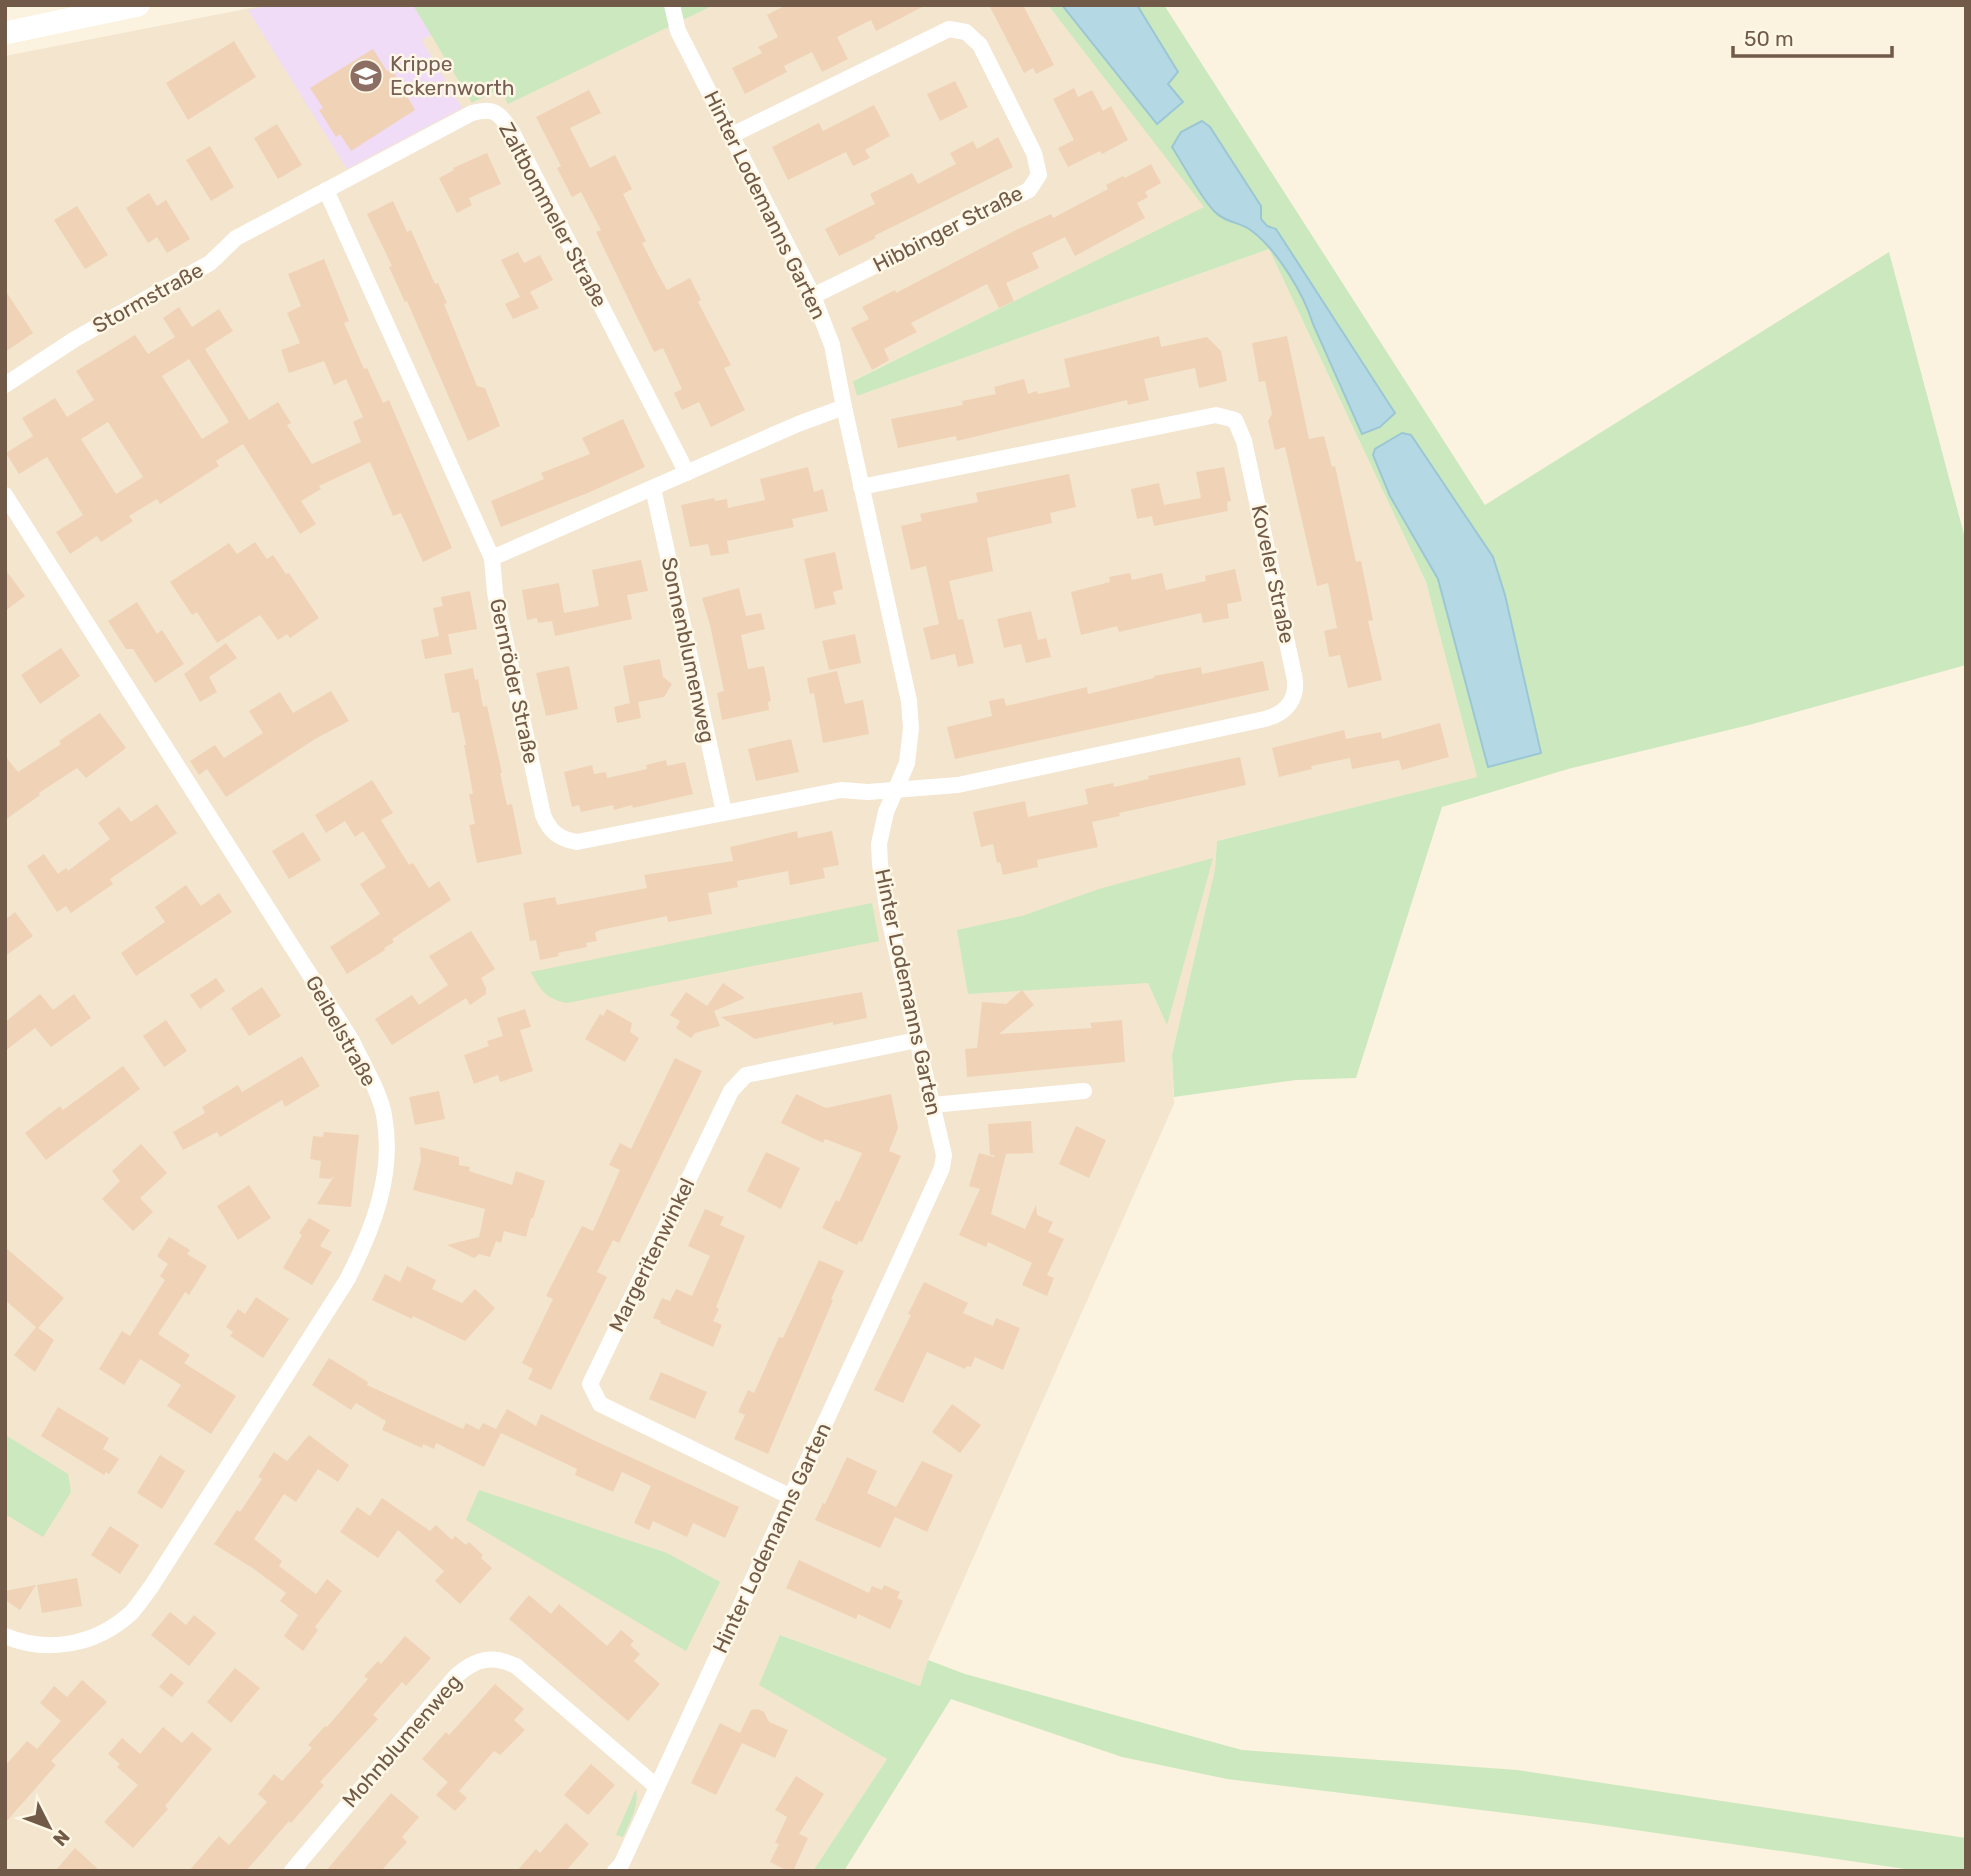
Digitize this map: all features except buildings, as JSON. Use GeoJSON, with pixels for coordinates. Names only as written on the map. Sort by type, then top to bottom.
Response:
{"type":"FeatureCollection","features":[{"type":"Feature","properties":{"kind":"street"},"geometry":{"type":"LineString","coordinates":[[5,33],[138,5]]}},
{"type":"Feature","properties":{"kind":"street","name":"Hinter Lodemanns Garten"},"geometry":{"type":"LineString","coordinates":[[615,1871],[621,1865],[791,1497],[942,1168],[944,1155],[889,919],[880,864],[879,844],[886,812],[907,763],[911,728],[909,701],[832,345],[813,296],[678,31],[672,5]]}},
{"type":"Feature","properties":{"kind":"street","name":"Hibbinger Straße"},"geometry":{"type":"LineString","coordinates":[[732,135],[948,29],[966,32],[980,45],[1034,153],[1039,175],[1029,190],[813,296]]}},
{"type":"Feature","properties":{"kind":"street","name":"Zaltbommeler Straße"},"geometry":{"type":"LineString","coordinates":[[326,190],[472,113],[491,110],[501,116],[511,130],[687,473]]}},
{"type":"Feature","properties":{"kind":"street"},"geometry":{"type":"LineString","coordinates":[[326,190],[492,558],[825,412],[844,407]]}},
{"type":"Feature","properties":{"kind":"street","name":"Stormstraße"},"geometry":{"type":"LineString","coordinates":[[5,385],[75,339],[210,263],[236,238],[326,190]]}},
{"type":"Feature","properties":{"kind":"street","name":"Koveler Straße"},"geometry":{"type":"LineString","coordinates":[[861,487],[1216,415],[1235,420],[1244,441],[1296,684],[1291,702],[1276,716],[958,785],[895,789]]}},
{"type":"Feature","properties":{"kind":"street","name":"Sonnenblumenweg"},"geometry":{"type":"LineString","coordinates":[[653,488],[724,812]]}},
{"type":"Feature","properties":{"kind":"street","name":"Geibelstraße"},"geometry":{"type":"LineString","coordinates":[[5,495],[352,1041],[384,1113],[388,1150],[380,1204],[367,1242],[347,1280],[133,1611],[113,1627],[81,1642],[52,1646],[24,1644],[5,1636]]}},
{"type":"Feature","properties":{"kind":"street","name":"Gernröder Straße"},"geometry":{"type":"LineString","coordinates":[[492,558],[495,593],[543,815],[548,829],[562,839],[577,842],[841,790],[868,792],[895,789]]}},
{"type":"Feature","properties":{"kind":"street","name":"Margeritenwinkel"},"geometry":{"type":"LineString","coordinates":[[791,1497],[600,1404],[590,1384],[731,1091],[746,1075],[917,1040]]}},
{"type":"Feature","properties":{"kind":"street"},"geometry":{"type":"LineString","coordinates":[[932,1105],[1084,1091]]}},
{"type":"Feature","properties":{"kind":"street","name":"Mohnblumenweg"},"geometry":{"type":"LineString","coordinates":[[292,1871],[456,1676],[477,1661],[488,1658],[503,1660],[516,1666],[657,1787]]}},
{"type":"Feature","properties":{"kind":"shaded area"},"geometry":{"type":"Polygon","coordinates":[[[266,5],[413,5],[473,103],[500,88],[508,103],[714,5],[1048,5],[1205,207],[854,380],[857,396],[1269,249],[1426,582],[1477,777],[1217,841],[1215,869],[1172,1055],[1174,1104],[928,1660],[920,1686],[781,1635],[760,1684],[887,1759],[813,1871],[5,1871],[5,56],[266,5]]]}},
{"type":"Feature","properties":{"kind":"shaded area","name":"Krippe Eckernworth"},"geometry":{"type":"Polygon","coordinates":[[[273,5],[417,5],[434,33],[422,40],[462,108],[347,169],[248,10],[273,5]]]}},
{"type":"Feature","properties":{"kind":"green space"},"geometry":{"type":"Polygon","coordinates":[[[413,5],[714,5],[508,104],[500,89],[472,103],[413,5]]]}},
{"type":"Feature","properties":{"kind":"green space"},"geometry":{"type":"Polygon","coordinates":[[[1048,5],[1164,5],[1485,505],[1889,252],[1966,542],[1966,665],[1749,725],[1568,769],[1442,807],[1356,1078],[1296,1080],[1174,1097],[1172,1055],[1215,869],[1217,841],[1477,777],[1426,582],[1269,249],[857,396],[853,381],[1204,207],[1048,5]]]}},
{"type":"Feature","properties":{"kind":"green space"},"geometry":{"type":"Polygon","coordinates":[[[1213,858],[1167,1025],[1148,983],[968,994],[957,930],[1022,916],[1099,889],[1213,858]]]}},
{"type":"Feature","properties":{"kind":"green space"},"geometry":{"type":"Polygon","coordinates":[[[872,903],[879,941],[567,1003],[544,993],[531,972],[872,903]]]}},
{"type":"Feature","properties":{"kind":"green space"},"geometry":{"type":"Polygon","coordinates":[[[7,1436],[68,1474],[71,1492],[43,1537],[5,1514],[7,1436]]]}},
{"type":"Feature","properties":{"kind":"green space"},"geometry":{"type":"Polygon","coordinates":[[[479,1490],[667,1553],[720,1582],[686,1651],[466,1520],[479,1490]]]}},
{"type":"Feature","properties":{"kind":"green space"},"geometry":{"type":"Polygon","coordinates":[[[780,1635],[920,1686],[928,1660],[965,1674],[1242,1750],[1517,1770],[1966,1838],[1966,1871],[1919,1871],[1587,1823],[1227,1779],[1122,1757],[951,1699],[844,1871],[813,1871],[887,1759],[759,1685],[780,1635]]]}},
{"type":"Feature","properties":{"kind":"green space"},"geometry":{"type":"Polygon","coordinates":[[[636,1789],[631,1820],[623,1837],[616,1835],[636,1789]]]}},
{"type":"Feature","properties":{"kind":"water"},"geometry":{"type":"Polygon","coordinates":[[[1062,5],[1137,5],[1178,72],[1168,84],[1183,102],[1157,124],[1062,5]]]}},
{"type":"Feature","properties":{"kind":"water"},"geometry":{"type":"Polygon","coordinates":[[[1202,121],[1210,127],[1261,206],[1261,219],[1267,226],[1276,229],[1395,413],[1380,427],[1362,434],[1303,299],[1280,261],[1252,231],[1214,211],[1172,147],[1181,132],[1202,121]]]}},
{"type":"Feature","properties":{"kind":"water"},"geometry":{"type":"Polygon","coordinates":[[[1402,433],[1411,435],[1493,557],[1505,595],[1541,753],[1488,767],[1438,579],[1390,496],[1373,455],[1375,449],[1402,433]]]}},
{"type":"Feature","properties":{"kind":"place","name":"Krippe Eckernworth"},"geometry":{"type":"Point","coordinates":[366,76]}}]}
